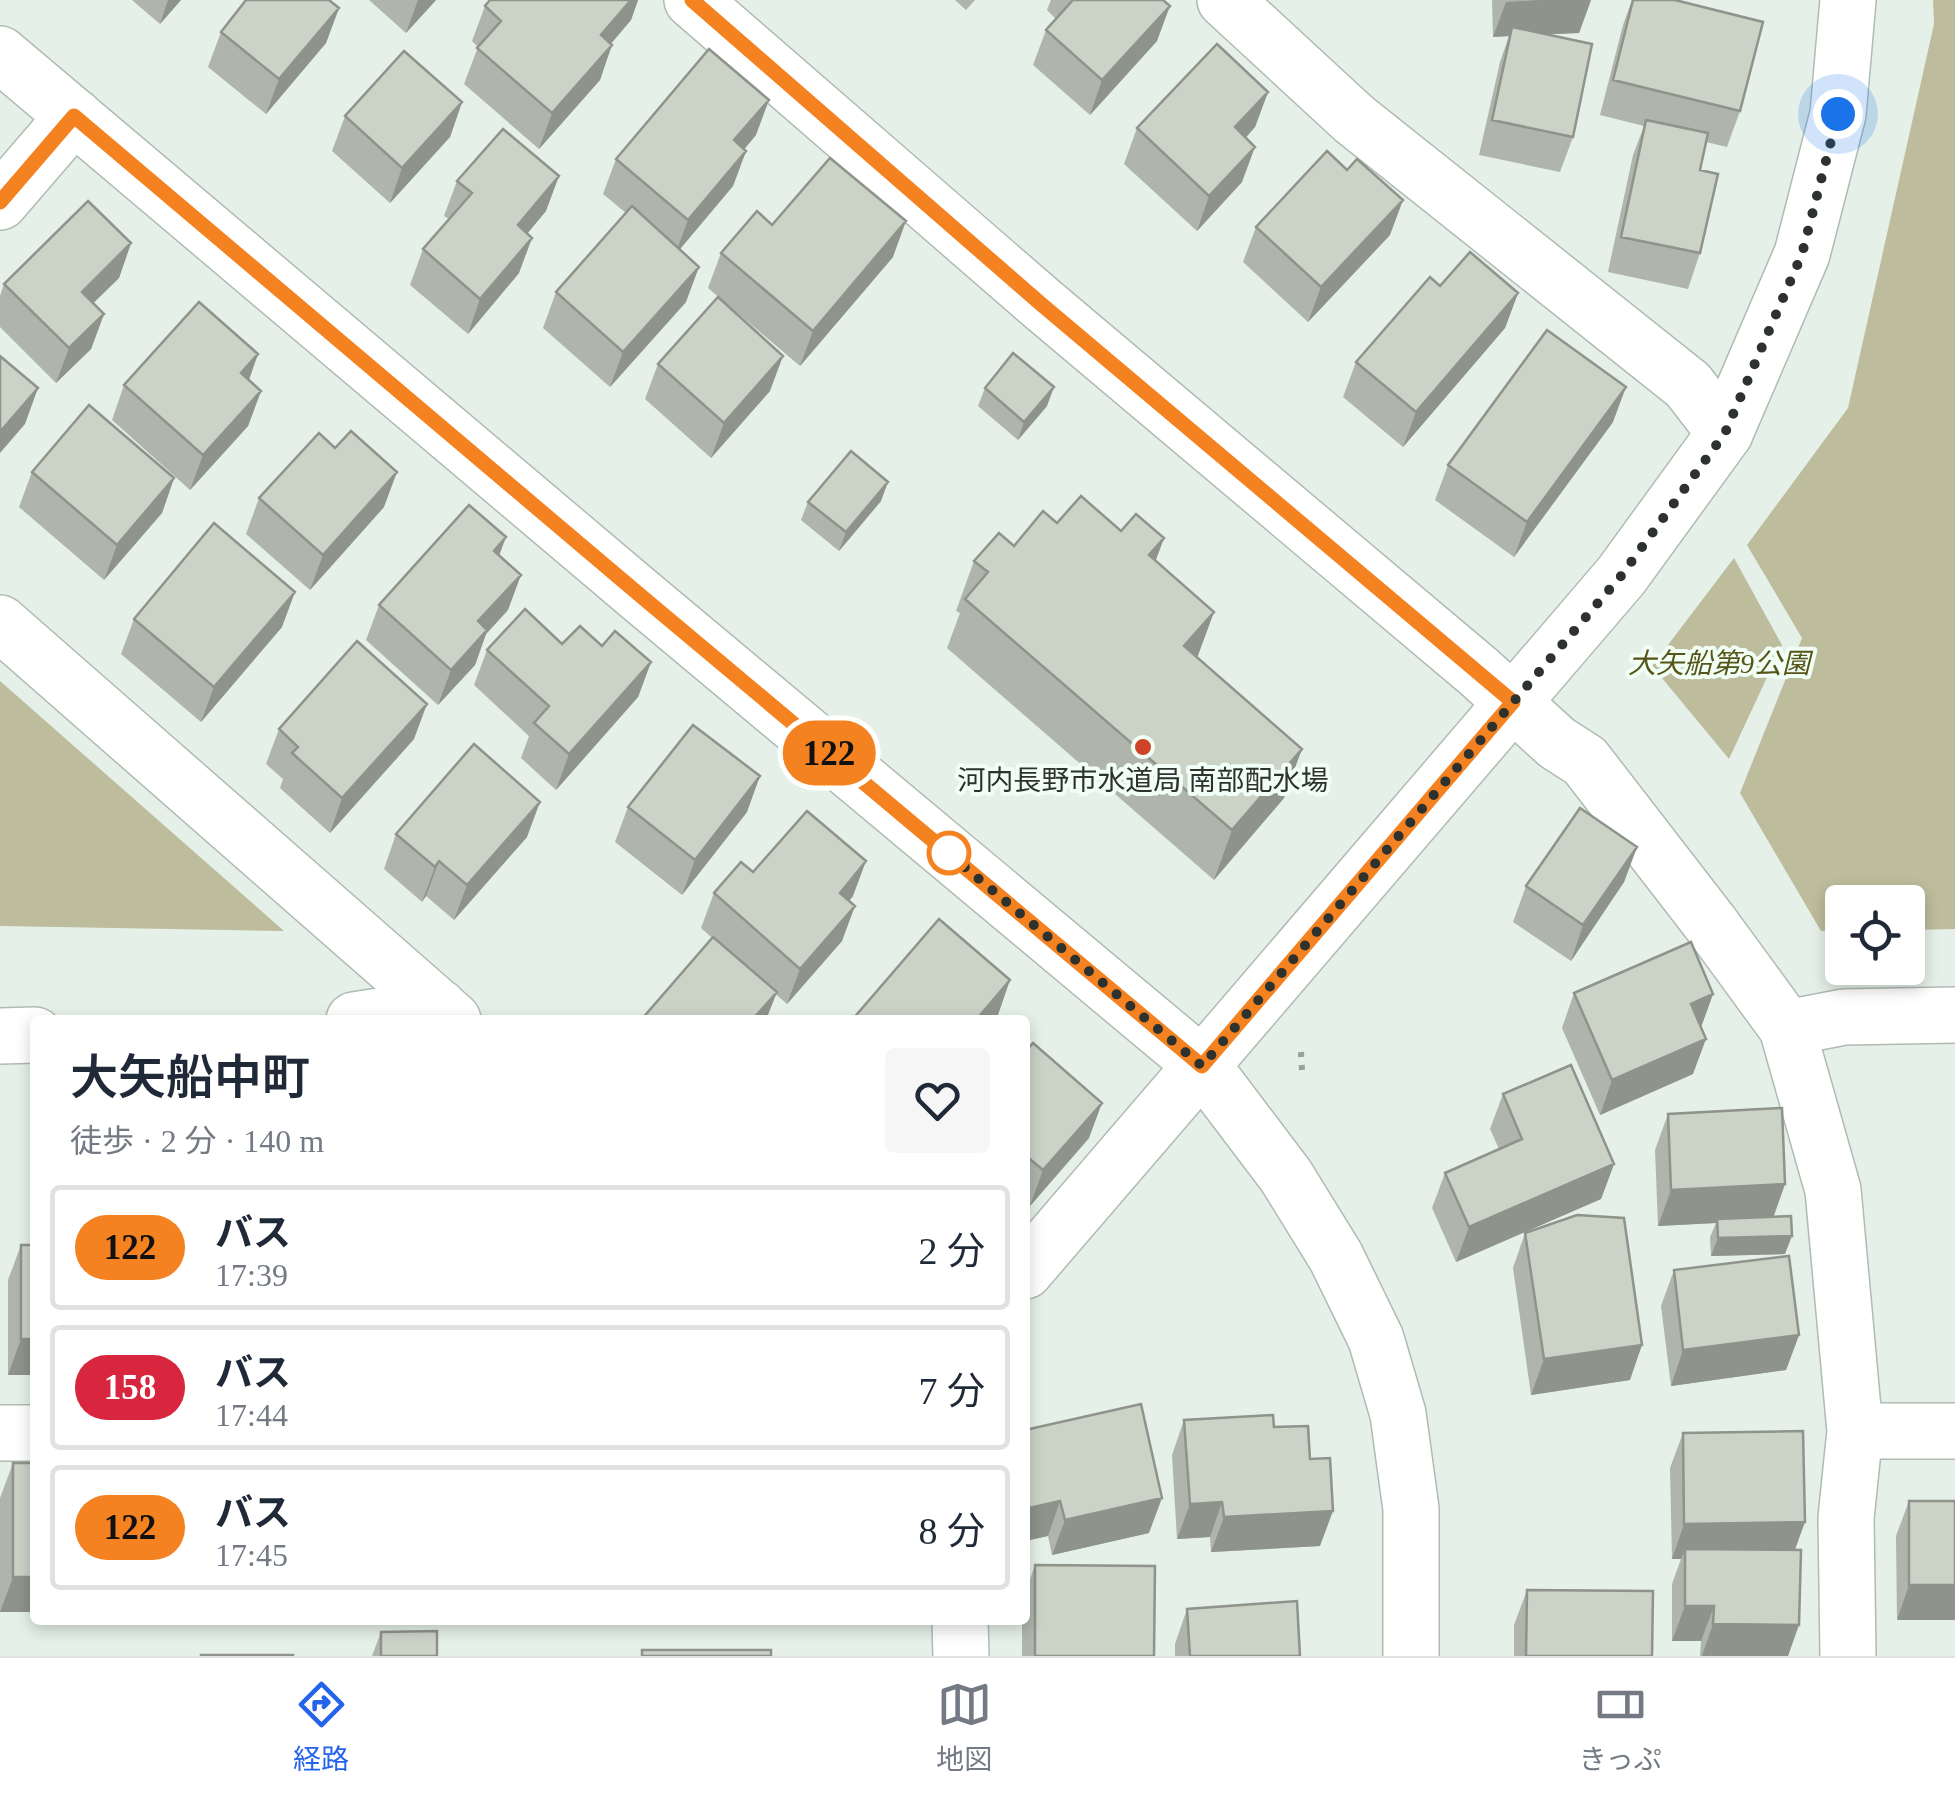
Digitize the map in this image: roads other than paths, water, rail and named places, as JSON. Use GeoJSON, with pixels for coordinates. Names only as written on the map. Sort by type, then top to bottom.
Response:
{"type":"FeatureCollection","features":[{"type":"Feature","properties":{"kind":"street"},"geometry":{"type":"LineString","coordinates":[[692,0],[1041,304],[1557,743],[1585,761],[1787,1028],[1833,1190],[1855,1432],[1846,1518],[1848,1656]]}},
{"type":"Feature","properties":{"kind":"street"},"geometry":{"type":"LineString","coordinates":[[1224,0],[1354,119],[1688,385],[1725,433]]}},
{"type":"Feature","properties":{"kind":"street"},"geometry":{"type":"LineString","coordinates":[[1030,1265],[1621,576],[1725,433],[1802,254],[1838,114],[1848,0]]}},
{"type":"Feature","properties":{"kind":"street"},"geometry":{"type":"LineString","coordinates":[[0,54],[1202,1066],[1286,1176],[1336,1257],[1376,1339],[1398,1414],[1412,1508],[1411,1656]]}},
{"type":"Feature","properties":{"kind":"street"},"geometry":{"type":"LineString","coordinates":[[0,202],[74,116]]}},
{"type":"Feature","properties":{"kind":"street"},"geometry":{"type":"LineString","coordinates":[[0,622],[446,1014]]}},
{"type":"Feature","properties":{"kind":"street"},"geometry":{"type":"LineString","coordinates":[[1787,1028],[1844,1016],[1955,1016]]}},
{"type":"Feature","properties":{"kind":"street"},"geometry":{"type":"LineString","coordinates":[[0,1036],[30,1034]]}},
{"type":"Feature","properties":{"kind":"street"},"geometry":{"type":"LineString","coordinates":[[1855,1432],[1955,1431]]}},
{"type":"Feature","properties":{"kind":"street"},"geometry":{"type":"LineString","coordinates":[[0,1433],[30,1432]]}},
{"type":"Feature","properties":{"kind":"street"},"geometry":{"type":"LineString","coordinates":[[960,1625],[961,1656]]}},
{"type":"Feature","properties":{"kind":"place","name":"河内長野市水道局 南部配水場"},"geometry":{"type":"Point","coordinates":[1143,747]}},
{"type":"Feature","properties":{"kind":"park label","name":"大矢船第9公園"},"geometry":{"type":"Point","coordinates":[1719,663]}}]}
